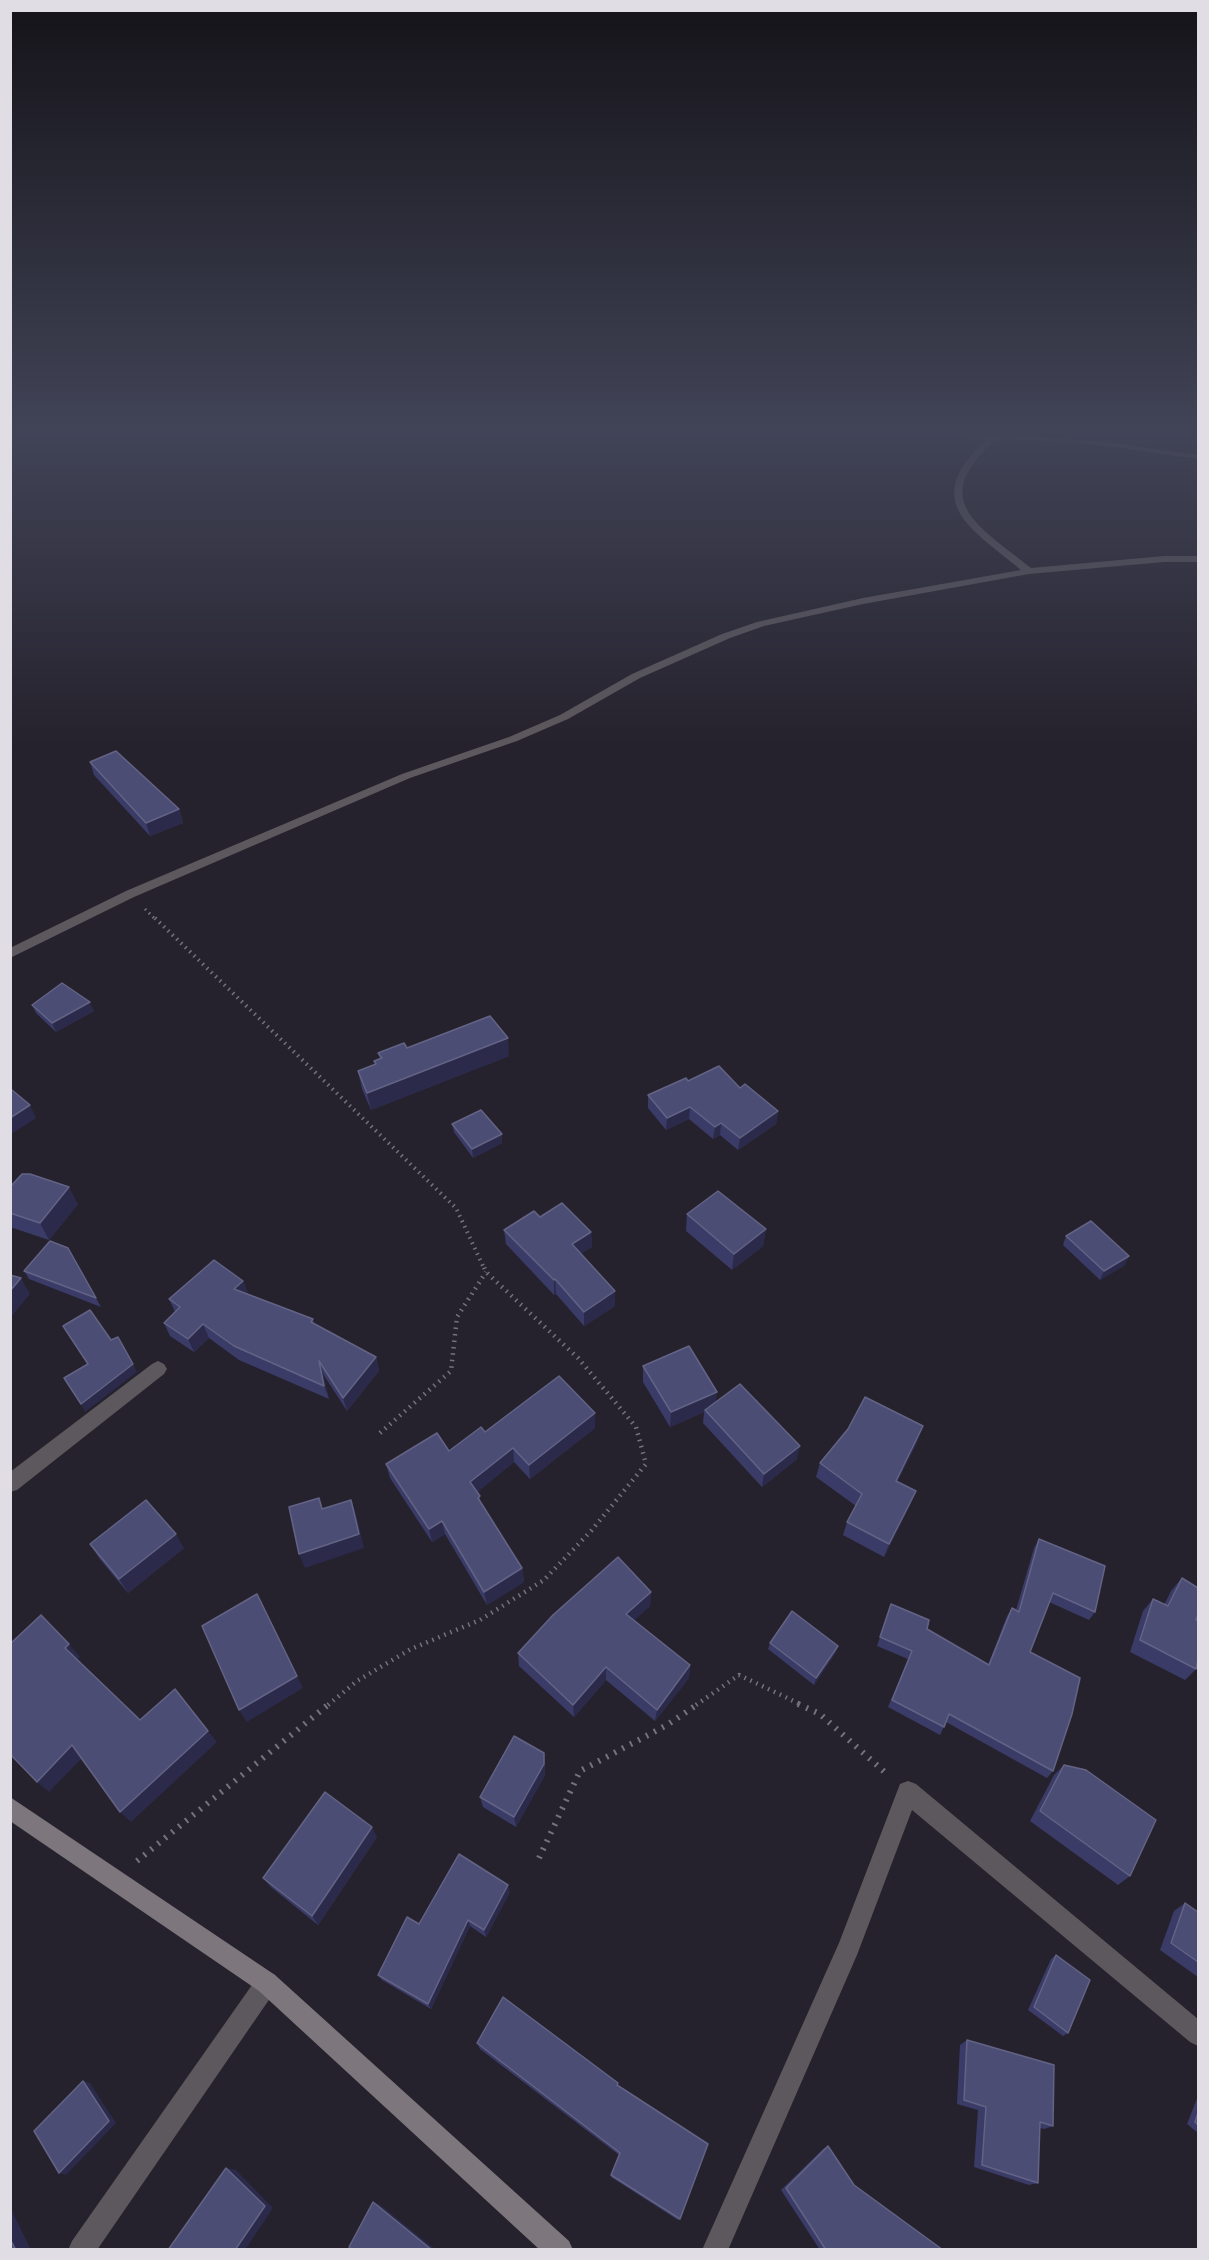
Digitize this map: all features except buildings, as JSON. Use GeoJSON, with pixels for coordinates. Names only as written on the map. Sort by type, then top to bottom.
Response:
{"type":"FeatureCollection","features":[{"type":"Feature","properties":{"kind":"street"},"geometry":{"type":"LineString","coordinates":[[986,534],[1029,571]]}},
{"type":"Feature","properties":{"kind":"street"},"geometry":{"type":"LineString","coordinates":[[10,954],[130,894],[406,776],[513,738],[564,717],[636,676],[726,636],[761,624],[862,601],[1029,571],[1164,559],[1198,559]]}},
{"type":"Feature","properties":{"kind":"street"},"geometry":{"type":"LineString","coordinates":[[10,1484],[158,1370]]}},
{"type":"Feature","properties":{"kind":"street"},"geometry":{"type":"LineString","coordinates":[[715,2250],[849,1947],[908,1792],[1198,2034]]}},
{"type":"Feature","properties":{"kind":"street"},"geometry":{"type":"LineString","coordinates":[[10,1808],[267,1983],[560,2250]]}},
{"type":"Feature","properties":{"kind":"street"},"geometry":{"type":"LineString","coordinates":[[81,2250],[267,1983]]}},
{"type":"Feature","properties":{"kind":"path"},"geometry":{"type":"LineString","coordinates":[[116,1879],[357,1681],[411,1649],[480,1620],[544,1580],[591,1531],[646,1464],[636,1427],[578,1358],[486,1272],[456,1208],[130,894]]}},
{"type":"Feature","properties":{"kind":"path"},"geometry":{"type":"LineString","coordinates":[[380,1432],[451,1371],[457,1317],[486,1272]]}},
{"type":"Feature","properties":{"kind":"path"},"geometry":{"type":"LineString","coordinates":[[539,1858],[580,1771],[667,1725],[738,1674],[820,1713],[908,1792]]}}]}
